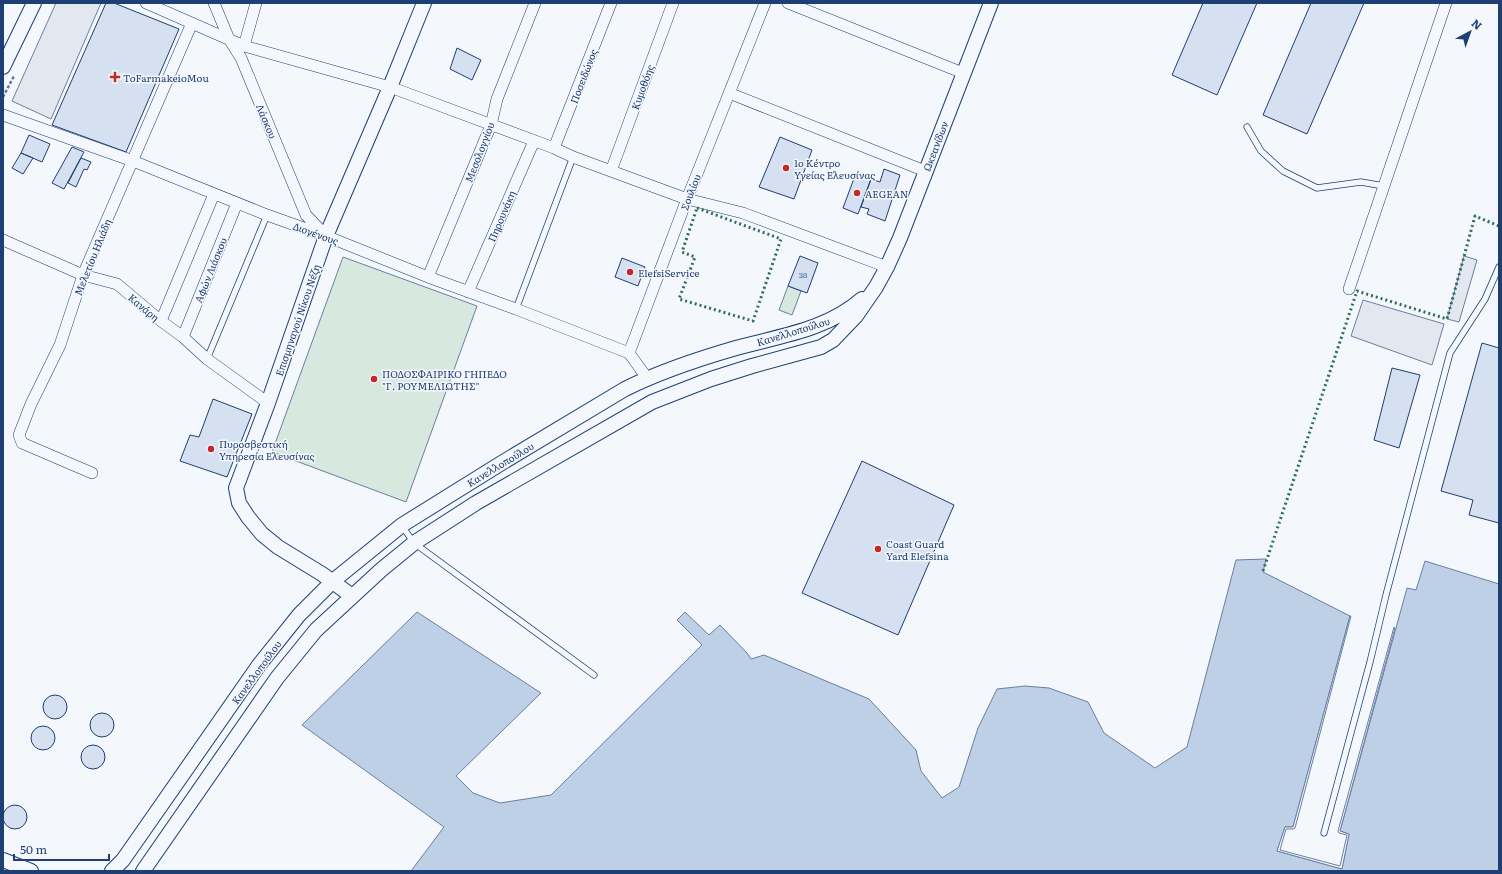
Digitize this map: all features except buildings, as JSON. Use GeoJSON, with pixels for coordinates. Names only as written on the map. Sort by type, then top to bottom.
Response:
{"type":"FeatureCollection","features":[{"type":"Feature","properties":{"kind":"street"},"geometry":{"type":"LineString","coordinates":[[3,67],[34,3]]}},
{"type":"Feature","properties":{"kind":"street"},"geometry":{"type":"LineString","coordinates":[[146,3],[244,46],[390,87],[687,199],[743,213],[887,267]]}},
{"type":"Feature","properties":{"kind":"street","name":"Λάσκου"},"geometry":{"type":"LineString","coordinates":[[214,3],[229,39],[241,58],[306,215],[326,236]]}},
{"type":"Feature","properties":{"kind":"street"},"geometry":{"type":"LineString","coordinates":[[244,46],[256,3]]}},
{"type":"Feature","properties":{"kind":"street","name":"Επισμηναγού Νίκου Νέζη"},"geometry":{"type":"LineString","coordinates":[[352,596],[333,581],[262,534],[239,503],[236,488],[268,403],[326,236],[390,87],[424,3]]}},
{"type":"Feature","properties":{"kind":"street","name":"Μεσολογγίου"},"geometry":{"type":"LineString","coordinates":[[428,277],[491,125],[497,99],[535,3]]}},
{"type":"Feature","properties":{"kind":"street","name":"Ποσειδώνος"},"geometry":{"type":"LineString","coordinates":[[554,148],[611,3]]}},
{"type":"Feature","properties":{"kind":"street","name":"Κυμοθόης"},"geometry":{"type":"LineString","coordinates":[[611,171],[673,3]]}},
{"type":"Feature","properties":{"kind":"street","name":"Σουλίου"},"geometry":{"type":"LineString","coordinates":[[629,353],[687,199],[765,3]]}},
{"type":"Feature","properties":{"kind":"street"},"geometry":{"type":"LineString","coordinates":[[788,3],[963,73]]}},
{"type":"Feature","properties":{"kind":"street","name":"Ωκεανίδων"},"geometry":{"type":"LineString","coordinates":[[876,287],[900,238],[990,3]]}},
{"type":"Feature","properties":{"kind":"street"},"geometry":{"type":"LineString","coordinates":[[1349,289],[1446,3]]}},
{"type":"Feature","properties":{"kind":"street","name":"Μελετίου Ηλιάδη"},"geometry":{"type":"LineString","coordinates":[[92,473],[22,444],[19,435],[60,345],[83,275],[192,23]]}},
{"type":"Feature","properties":{"kind":"street"},"geometry":{"type":"LineString","coordinates":[[729,92],[925,171]]}},
{"type":"Feature","properties":{"kind":"street","name":"Διογένους"},"geometry":{"type":"LineString","coordinates":[[3,115],[133,162],[428,277],[629,353]]}},
{"type":"Feature","properties":{"kind":"street","name":"Πηρουνάκη"},"geometry":{"type":"LineString","coordinates":[[468,292],[534,141]]}},
{"type":"Feature","properties":{"kind":"street"},"geometry":{"type":"LineString","coordinates":[[161,321],[214,194]]}},
{"type":"Feature","properties":{"kind":"street","name":"Αφών Λιάσκου"},"geometry":{"type":"LineString","coordinates":[[183,337],[237,203]]}},
{"type":"Feature","properties":{"kind":"street","name":"Κανάρη"},"geometry":{"type":"LineString","coordinates":[[3,240],[83,275],[117,284],[161,321],[183,337],[207,359],[268,403]]}},
{"type":"Feature","properties":{"kind":"street","name":"Κανελλοπούλου"},"geometry":{"type":"LineString","coordinates":[[112,871],[123,860],[260,664],[299,615],[333,581],[402,525],[625,389],[647,378],[694,361],[828,322],[842,315],[853,307],[876,287]]}},
{"type":"Feature","properties":{"kind":"street","name":"Κανελλοπούλου"},"geometry":{"type":"LineString","coordinates":[[143,871],[277,678],[316,630],[352,596],[414,543],[476,503],[652,402],[711,379],[821,347],[833,340],[846,328],[876,287]]}},
{"type":"Feature","properties":{"kind":"street"},"geometry":{"type":"LineString","coordinates":[[629,353],[647,378]]}},
{"type":"Feature","properties":{"kind":"street"},"geometry":{"type":"LineString","coordinates":[[3,860],[31,871]]}},
{"type":"Feature","properties":{"kind":"lane"},"geometry":{"type":"LineString","coordinates":[[1247,127],[1261,151],[1284,171],[1317,188],[1361,182],[1384,186]]}},
{"type":"Feature","properties":{"kind":"lane"},"geometry":{"type":"LineString","coordinates":[[516,309],[573,157]]}},
{"type":"Feature","properties":{"kind":"lane"},"geometry":{"type":"LineString","coordinates":[[207,359],[267,215]]}},
{"type":"Feature","properties":{"kind":"lane"},"geometry":{"type":"LineString","coordinates":[[1324,833],[1450,353],[1485,299],[1499,267]]}},
{"type":"Feature","properties":{"kind":"lane"},"geometry":{"type":"LineString","coordinates":[[402,525],[414,543],[594,675]]}},
{"type":"Feature","properties":{"kind":"shaded area"},"geometry":{"type":"Polygon","coordinates":[[[56,3],[101,3],[51,119],[12,101],[56,3]]]}},
{"type":"Feature","properties":{"kind":"shaded area"},"geometry":{"type":"Polygon","coordinates":[[[1464,256],[1477,260],[1459,322],[1447,319],[1464,256]]]}},
{"type":"Feature","properties":{"kind":"shaded area","name":"ΠΟΔΟΣΦΑΙΡΙΚΟ ΓΗΠΕΔΟ \"Γ. ΡΟΥΜΕΛΙΩΤΗΣ\""},"geometry":{"type":"Polygon","coordinates":[[[343,257],[477,306],[406,502],[272,452],[343,257]]]}},
{"type":"Feature","properties":{"kind":"shaded area"},"geometry":{"type":"Polygon","coordinates":[[[788,286],[801,291],[792,315],[779,310],[788,286]]]}},
{"type":"Feature","properties":{"kind":"shaded area"},"geometry":{"type":"Polygon","coordinates":[[[1363,300],[1444,324],[1432,365],[1351,336],[1363,300]]]}},
{"type":"Feature","properties":{"kind":"water"},"geometry":{"type":"Polygon","coordinates":[[[1266,559],[1263,572],[1350,616],[1293,827],[1285,827],[1277,851],[1342,869],[1349,834],[1340,831],[1407,588],[1416,590],[1425,561],[1499,584],[1499,871],[411,871],[444,827],[302,725],[417,612],[541,693],[456,776],[473,793],[500,803],[551,795],[702,645],[677,620],[685,612],[709,635],[720,625],[751,659],[764,655],[869,699],[916,750],[921,771],[942,798],[959,787],[978,728],[997,689],[1025,686],[1049,688],[1088,702],[1104,733],[1155,768],[1187,747],[1236,560],[1266,559]]]}},
{"type":"Feature","properties":{"kind":"pier"},"geometry":{"type":"Polygon","coordinates":[[[1350,616],[1295,828],[1286,829],[1280,850],[1340,866],[1347,835],[1339,833],[1338,831],[1394,627],[1395,628],[1340,831],[1349,834],[1342,869],[1277,851],[1285,827],[1293,827],[1350,616]]]}},
{"type":"Feature","properties":{"kind":"hedge"},"geometry":{"type":"LineString","coordinates":[[697,208],[781,239],[753,321],[679,299],[695,257],[682,252],[697,208]]}},
{"type":"Feature","properties":{"kind":"hedge"},"geometry":{"type":"LineString","coordinates":[[1263,571],[1357,291],[1447,319],[1475,216],[1499,226]]}},
{"type":"Feature","properties":{"kind":"place","name":"ToFarmakeioMou"},"geometry":{"type":"Point","coordinates":[115,77]}},
{"type":"Feature","properties":{"kind":"place","name":"1ο Κέντρο Υγείας Ελευσίνας"},"geometry":{"type":"Point","coordinates":[786,168]}},
{"type":"Feature","properties":{"kind":"place","name":"AEGEAN"},"geometry":{"type":"Point","coordinates":[857,193]}},
{"type":"Feature","properties":{"kind":"place","name":"ElefsiService"},"geometry":{"type":"Point","coordinates":[630,272]}},
{"type":"Feature","properties":{"kind":"place","name":"ΠΟΔΟΣΦΑΙΡΙΚΟ ΓΗΠΕΔΟ \"Γ. ΡΟΥΜΕΛΙΩΤΗΣ\""},"geometry":{"type":"Point","coordinates":[374,379]}},
{"type":"Feature","properties":{"kind":"place","name":"Πυροσβεστική Υπηρεσία Ελευσίνας"},"geometry":{"type":"Point","coordinates":[211,449]}},
{"type":"Feature","properties":{"kind":"place","name":"Coast Guard Yard Elefsina"},"geometry":{"type":"Point","coordinates":[878,549]}}]}
